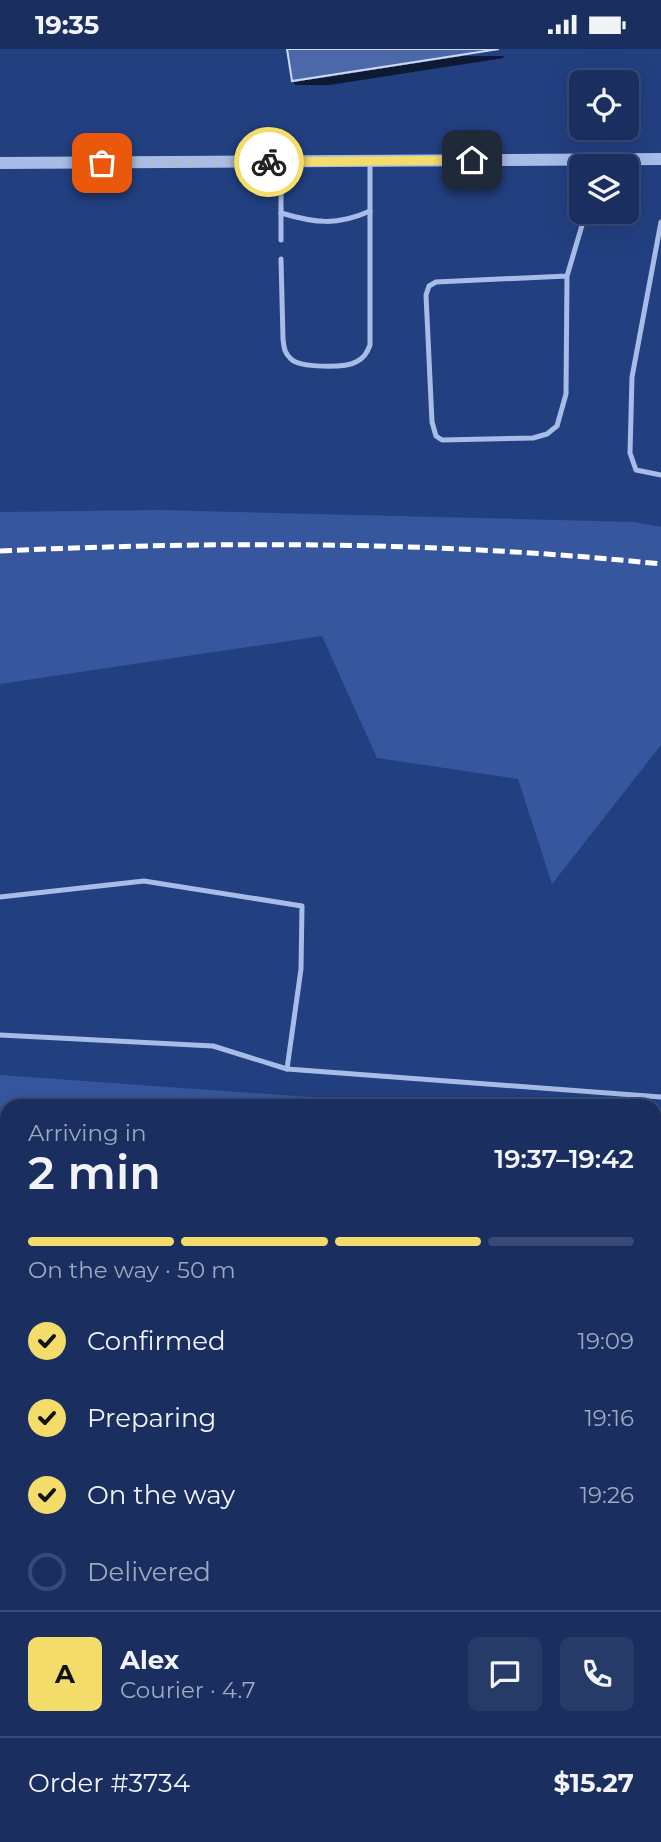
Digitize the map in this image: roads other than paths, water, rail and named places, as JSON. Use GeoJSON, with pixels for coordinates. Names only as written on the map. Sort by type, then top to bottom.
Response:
{"type":"FeatureCollection","features":[{"type":"Feature","properties":{"kind":"street"},"geometry":{"type":"LineString","coordinates":[[639,160],[661,159]]}},
{"type":"Feature","properties":{"kind":"street"},"geometry":{"type":"LineString","coordinates":[[0,163],[569,160]]}},
{"type":"Feature","properties":{"kind":"lane"},"geometry":{"type":"LineString","coordinates":[[281,259],[283,339],[285,352],[292,361],[299,364],[345,366],[354,364],[367,354],[370,345],[370,161]]}},
{"type":"Feature","properties":{"kind":"lane"},"geometry":{"type":"LineString","coordinates":[[281,162],[281,240]]}},
{"type":"Feature","properties":{"kind":"lane"},"geometry":{"type":"LineString","coordinates":[[281,213],[310,222],[333,222],[352,219],[370,211]]}},
{"type":"Feature","properties":{"kind":"lane"},"geometry":{"type":"LineString","coordinates":[[661,222],[632,377],[630,453],[636,470],[661,475]]}},
{"type":"Feature","properties":{"kind":"lane"},"geometry":{"type":"LineString","coordinates":[[567,276],[436,282],[429,286],[426,307],[432,422],[436,436],[442,440],[533,438],[547,434],[557,426],[566,394],[567,276],[582,224]]}},
{"type":"Feature","properties":{"kind":"lane"},"geometry":{"type":"LineString","coordinates":[[0,897],[144,881],[302,906],[301,969],[287,1069]]}},
{"type":"Feature","properties":{"kind":"lane"},"geometry":{"type":"LineString","coordinates":[[0,1035],[213,1046],[287,1069],[661,1097]]}},
{"type":"Feature","properties":{"kind":"railway"},"geometry":{"type":"LineString","coordinates":[[0,551],[331,545],[496,551],[661,564]]}}]}
